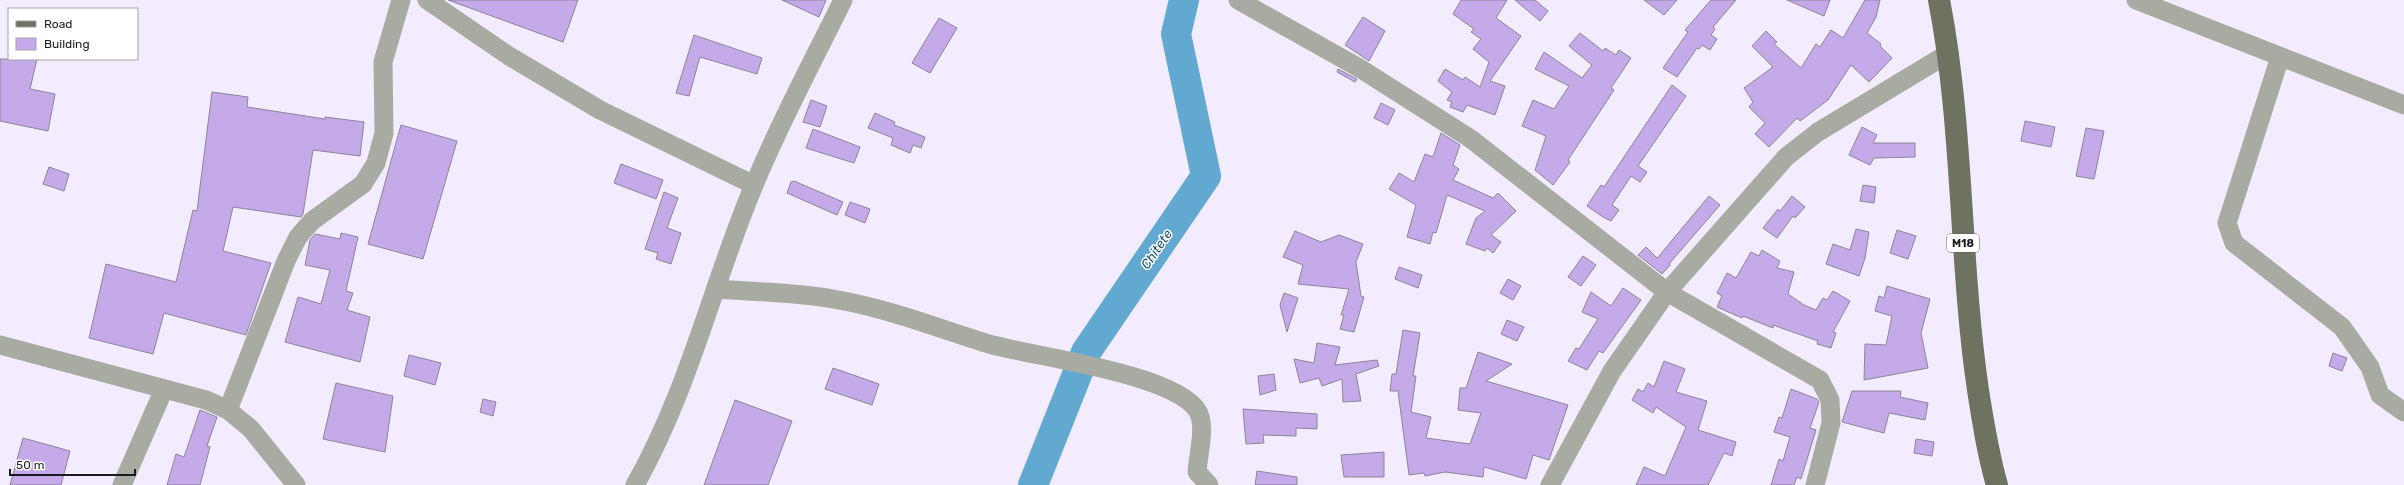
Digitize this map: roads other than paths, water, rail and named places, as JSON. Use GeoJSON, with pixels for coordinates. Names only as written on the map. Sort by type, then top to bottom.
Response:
{"type":"FeatureCollection","features":[{"type":"Feature","properties":{"kind":"main road","name":"M18"},"geometry":{"type":"LineString","coordinates":[[1939,0],[1949,53],[1970,336],[1982,413],[1997,485]]}},
{"type":"Feature","properties":{"kind":"street"},"geometry":{"type":"LineString","coordinates":[[228,410],[286,261],[298,237],[312,221],[363,184],[376,163],[384,133],[382,62],[401,0]]}},
{"type":"Feature","properties":{"kind":"street"},"geometry":{"type":"LineString","coordinates":[[427,0],[509,56],[600,110],[754,185]]}},
{"type":"Feature","properties":{"kind":"street"},"geometry":{"type":"LineString","coordinates":[[635,485],[649,460],[684,383],[754,185],[843,0]]}},
{"type":"Feature","properties":{"kind":"street"},"geometry":{"type":"LineString","coordinates":[[1238,0],[1361,69],[1471,139],[1667,292],[1820,380],[1830,400],[1831,423],[1815,485]]}},
{"type":"Feature","properties":{"kind":"street"},"geometry":{"type":"LineString","coordinates":[[2136,0],[2404,105]]}},
{"type":"Feature","properties":{"kind":"street"},"geometry":{"type":"LineString","coordinates":[[1550,485],[1612,371],[1667,292],[1786,157],[1818,132],[1949,53]]}},
{"type":"Feature","properties":{"kind":"street"},"geometry":{"type":"LineString","coordinates":[[2280,57],[2227,223],[2230,235],[2234,243],[2342,327],[2370,367],[2380,396],[2404,412]]}},
{"type":"Feature","properties":{"kind":"street"},"geometry":{"type":"LineString","coordinates":[[716,290],[832,298],[879,308],[991,344],[1134,376],[1176,393],[1197,410],[1202,425],[1197,472],[1209,485]]}},
{"type":"Feature","properties":{"kind":"street"},"geometry":{"type":"LineString","coordinates":[[0,345],[206,400],[228,410],[251,429],[296,485]]}},
{"type":"Feature","properties":{"kind":"street"},"geometry":{"type":"LineString","coordinates":[[122,485],[164,389]]}},
{"type":"Feature","properties":{"kind":"waterway","name":"Chitete"},"geometry":{"type":"LineString","coordinates":[[1033,485],[1086,352],[1206,176],[1176,34],[1184,0]]}}]}
